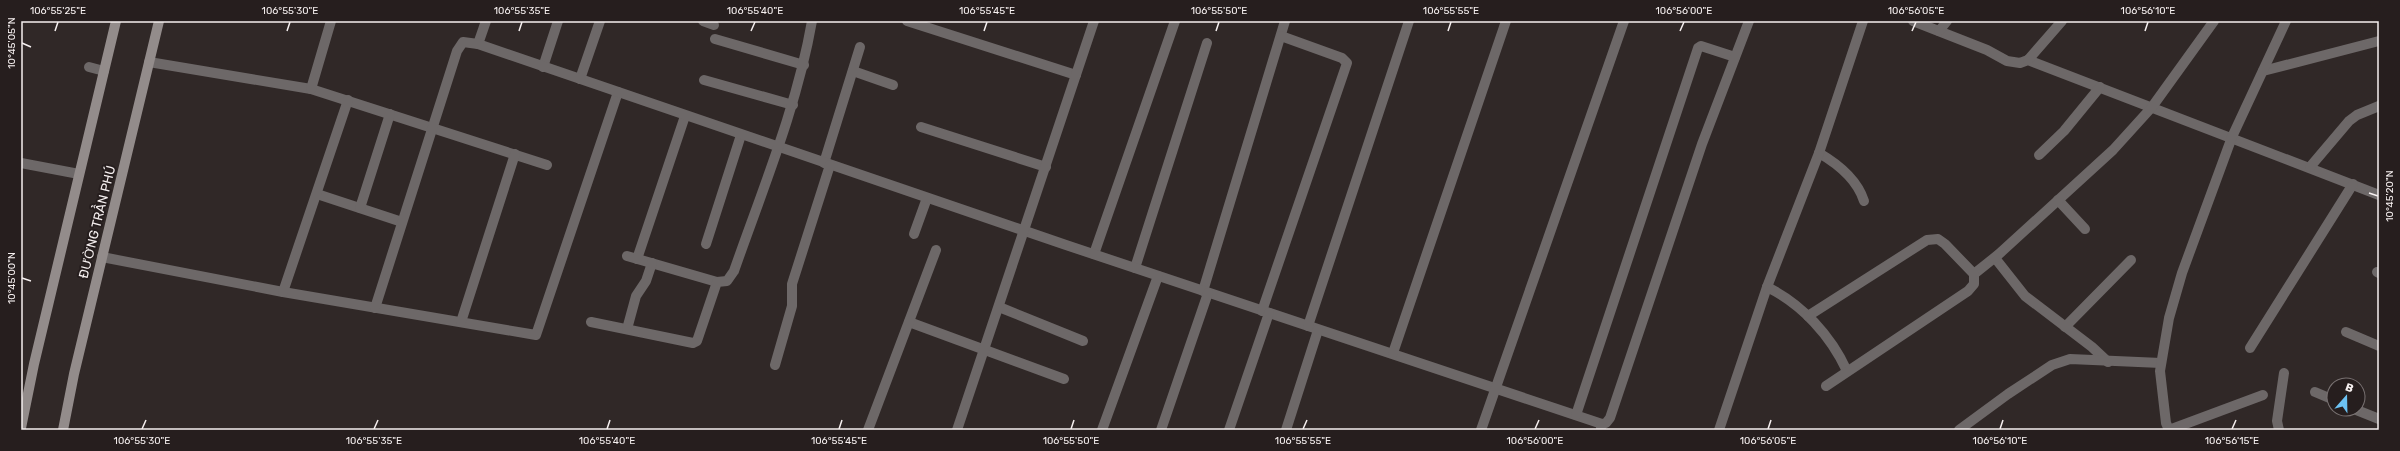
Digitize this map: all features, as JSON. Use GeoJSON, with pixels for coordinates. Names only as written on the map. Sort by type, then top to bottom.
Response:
{"type":"FeatureCollection","features":[{"type":"Feature","properties":{"kind":"main road"},"geometry":{"type":"LineString","coordinates":[[21,428],[25,389],[116,21]]}},
{"type":"Feature","properties":{"kind":"main road","name":"ĐƯỜNG TRẦN PHÚ"},"geometry":{"type":"LineString","coordinates":[[62,430],[158,21]]}},
{"type":"Feature","properties":{"kind":"street"},"geometry":{"type":"LineString","coordinates":[[311,89],[331,21]]}},
{"type":"Feature","properties":{"kind":"street"},"geometry":{"type":"LineString","coordinates":[[478,44],[486,21]]}},
{"type":"Feature","properties":{"kind":"street"},"geometry":{"type":"LineString","coordinates":[[543,67],[558,21]]}},
{"type":"Feature","properties":{"kind":"street"},"geometry":{"type":"LineString","coordinates":[[580,79],[600,21]]}},
{"type":"Feature","properties":{"kind":"street"},"geometry":{"type":"LineString","coordinates":[[703,21],[714,25]]}},
{"type":"Feature","properties":{"kind":"street"},"geometry":{"type":"LineString","coordinates":[[685,116],[632,258],[717,282],[727,281],[734,271],[793,105],[804,65],[812,21]]}},
{"type":"Feature","properties":{"kind":"street"},"geometry":{"type":"LineString","coordinates":[[907,21],[1076,75]]}},
{"type":"Feature","properties":{"kind":"street"},"geometry":{"type":"LineString","coordinates":[[957,430],[1025,231],[1094,21]]}},
{"type":"Feature","properties":{"kind":"street"},"geometry":{"type":"LineString","coordinates":[[1094,254],[1174,21]]}},
{"type":"Feature","properties":{"kind":"street"},"geometry":{"type":"LineString","coordinates":[[1161,430],[1205,292],[1285,21]]}},
{"type":"Feature","properties":{"kind":"street"},"geometry":{"type":"LineString","coordinates":[[1308,326],[1409,21]]}},
{"type":"Feature","properties":{"kind":"street"},"geometry":{"type":"LineString","coordinates":[[1393,353],[1506,21]]}},
{"type":"Feature","properties":{"kind":"street"},"geometry":{"type":"LineString","coordinates":[[1481,430],[1624,21]]}},
{"type":"Feature","properties":{"kind":"street"},"geometry":{"type":"LineString","coordinates":[[375,308],[432,127],[459,46],[463,42],[478,44],[685,116],[1205,292],[1495,387],[1576,415],[1601,427],[1610,418],[1702,144],[1749,21]]}},
{"type":"Feature","properties":{"kind":"street"},"geometry":{"type":"LineString","coordinates":[[1719,430],[1767,287],[1819,153],[1863,21]]}},
{"type":"Feature","properties":{"kind":"street"},"geometry":{"type":"LineString","coordinates":[[1914,21],[1987,50],[2007,61],[2020,63],[2028,60],[2062,21]]}},
{"type":"Feature","properties":{"kind":"street"},"geometry":{"type":"LineString","coordinates":[[1939,30],[1947,21]]}},
{"type":"Feature","properties":{"kind":"street"},"geometry":{"type":"LineString","coordinates":[[1974,274],[1994,258],[2113,150],[2152,107],[2214,21]]}},
{"type":"Feature","properties":{"kind":"street"},"geometry":{"type":"LineString","coordinates":[[2263,395],[2169,430],[2163,396],[2161,363],[2169,318],[2182,274],[2232,137],[2286,21]]}},
{"type":"Feature","properties":{"kind":"street"},"geometry":{"type":"LineString","coordinates":[[1229,430],[1347,63],[1342,58],[1281,36]]}},
{"type":"Feature","properties":{"kind":"street"},"geometry":{"type":"LineString","coordinates":[[715,39],[804,65]]}},
{"type":"Feature","properties":{"kind":"street"},"geometry":{"type":"LineString","coordinates":[[2263,71],[2379,41]]}},
{"type":"Feature","properties":{"kind":"street"},"geometry":{"type":"LineString","coordinates":[[1135,268],[1206,43]]}},
{"type":"Feature","properties":{"kind":"street"},"geometry":{"type":"LineString","coordinates":[[1576,415],[1698,48],[1701,46],[1735,57]]}},
{"type":"Feature","properties":{"kind":"street"},"geometry":{"type":"LineString","coordinates":[[775,365],[792,306],[792,284],[860,47]]}},
{"type":"Feature","properties":{"kind":"street"},"geometry":{"type":"LineString","coordinates":[[2028,60],[2232,137],[2379,195]]}},
{"type":"Feature","properties":{"kind":"street"},"geometry":{"type":"LineString","coordinates":[[149,62],[311,89],[547,165]]}},
{"type":"Feature","properties":{"kind":"street"},"geometry":{"type":"LineString","coordinates":[[89,67],[104,71]]}},
{"type":"Feature","properties":{"kind":"street"},"geometry":{"type":"LineString","coordinates":[[853,71],[893,85]]}},
{"type":"Feature","properties":{"kind":"street"},"geometry":{"type":"LineString","coordinates":[[704,80],[793,105]]}},
{"type":"Feature","properties":{"kind":"street"},"geometry":{"type":"LineString","coordinates":[[2039,155],[2064,130],[2100,87]]}},
{"type":"Feature","properties":{"kind":"street"},"geometry":{"type":"LineString","coordinates":[[102,257],[284,292],[536,335],[618,92]]}},
{"type":"Feature","properties":{"kind":"street"},"geometry":{"type":"LineString","coordinates":[[284,292],[348,100]]}},
{"type":"Feature","properties":{"kind":"street"},"geometry":{"type":"LineString","coordinates":[[2310,167],[2349,122],[2357,115],[2379,106]]}},
{"type":"Feature","properties":{"kind":"street"},"geometry":{"type":"LineString","coordinates":[[360,208],[390,114]]}},
{"type":"Feature","properties":{"kind":"street"},"geometry":{"type":"LineString","coordinates":[[922,127],[1046,167]]}},
{"type":"Feature","properties":{"kind":"street"},"geometry":{"type":"LineString","coordinates":[[706,244],[741,135]]}},
{"type":"Feature","properties":{"kind":"street"},"geometry":{"type":"LineString","coordinates":[[1819,153],[1843,169],[1860,190],[1864,201]]}},
{"type":"Feature","properties":{"kind":"street"},"geometry":{"type":"LineString","coordinates":[[461,322],[515,154]]}},
{"type":"Feature","properties":{"kind":"street"},"geometry":{"type":"LineString","coordinates":[[21,163],[79,174]]}},
{"type":"Feature","properties":{"kind":"street"},"geometry":{"type":"LineString","coordinates":[[2250,348],[2353,184]]}},
{"type":"Feature","properties":{"kind":"street"},"geometry":{"type":"LineString","coordinates":[[317,194],[402,222]]}},
{"type":"Feature","properties":{"kind":"street"},"geometry":{"type":"LineString","coordinates":[[914,234],[927,198]]}},
{"type":"Feature","properties":{"kind":"street"},"geometry":{"type":"LineString","coordinates":[[2058,200],[2085,229]]}},
{"type":"Feature","properties":{"kind":"street"},"geometry":{"type":"LineString","coordinates":[[1808,316],[1927,240],[1938,239],[1945,244],[1974,274],[1974,284],[1968,291],[1826,386]]}},
{"type":"Feature","properties":{"kind":"street"},"geometry":{"type":"LineString","coordinates":[[868,430],[936,250]]}},
{"type":"Feature","properties":{"kind":"street"},"geometry":{"type":"LineString","coordinates":[[1994,258],[2025,296],[2092,346],[2108,362]]}},
{"type":"Feature","properties":{"kind":"street"},"geometry":{"type":"LineString","coordinates":[[2065,327],[2131,260]]}},
{"type":"Feature","properties":{"kind":"street"},"geometry":{"type":"LineString","coordinates":[[627,329],[638,292],[646,281],[652,264]]}},
{"type":"Feature","properties":{"kind":"street"},"geometry":{"type":"LineString","coordinates":[[1102,430],[1158,276]]}},
{"type":"Feature","properties":{"kind":"street"},"geometry":{"type":"LineString","coordinates":[[591,322],[693,343],[697,341],[717,282]]}},
{"type":"Feature","properties":{"kind":"street"},"geometry":{"type":"LineString","coordinates":[[1767,287],[1796,303],[1836,351],[1847,371]]}},
{"type":"Feature","properties":{"kind":"street"},"geometry":{"type":"LineString","coordinates":[[999,307],[1083,341]]}},
{"type":"Feature","properties":{"kind":"street"},"geometry":{"type":"LineString","coordinates":[[909,322],[1064,379]]}},
{"type":"Feature","properties":{"kind":"street"},"geometry":{"type":"LineString","coordinates":[[1286,430],[1318,330]]}},
{"type":"Feature","properties":{"kind":"street"},"geometry":{"type":"LineString","coordinates":[[2346,332],[2379,346]]}},
{"type":"Feature","properties":{"kind":"street"},"geometry":{"type":"LineString","coordinates":[[1959,430],[2008,394],[2052,365],[2070,359],[2108,362],[2161,363]]}},
{"type":"Feature","properties":{"kind":"street"},"geometry":{"type":"LineString","coordinates":[[2279,430],[2277,421],[2284,373]]}},
{"type":"Feature","properties":{"kind":"street"},"geometry":{"type":"LineString","coordinates":[[2315,392],[2326,397]]}},
{"type":"Feature","properties":{"kind":"street"},"geometry":{"type":"LineString","coordinates":[[2366,414],[2379,419]]}}]}
